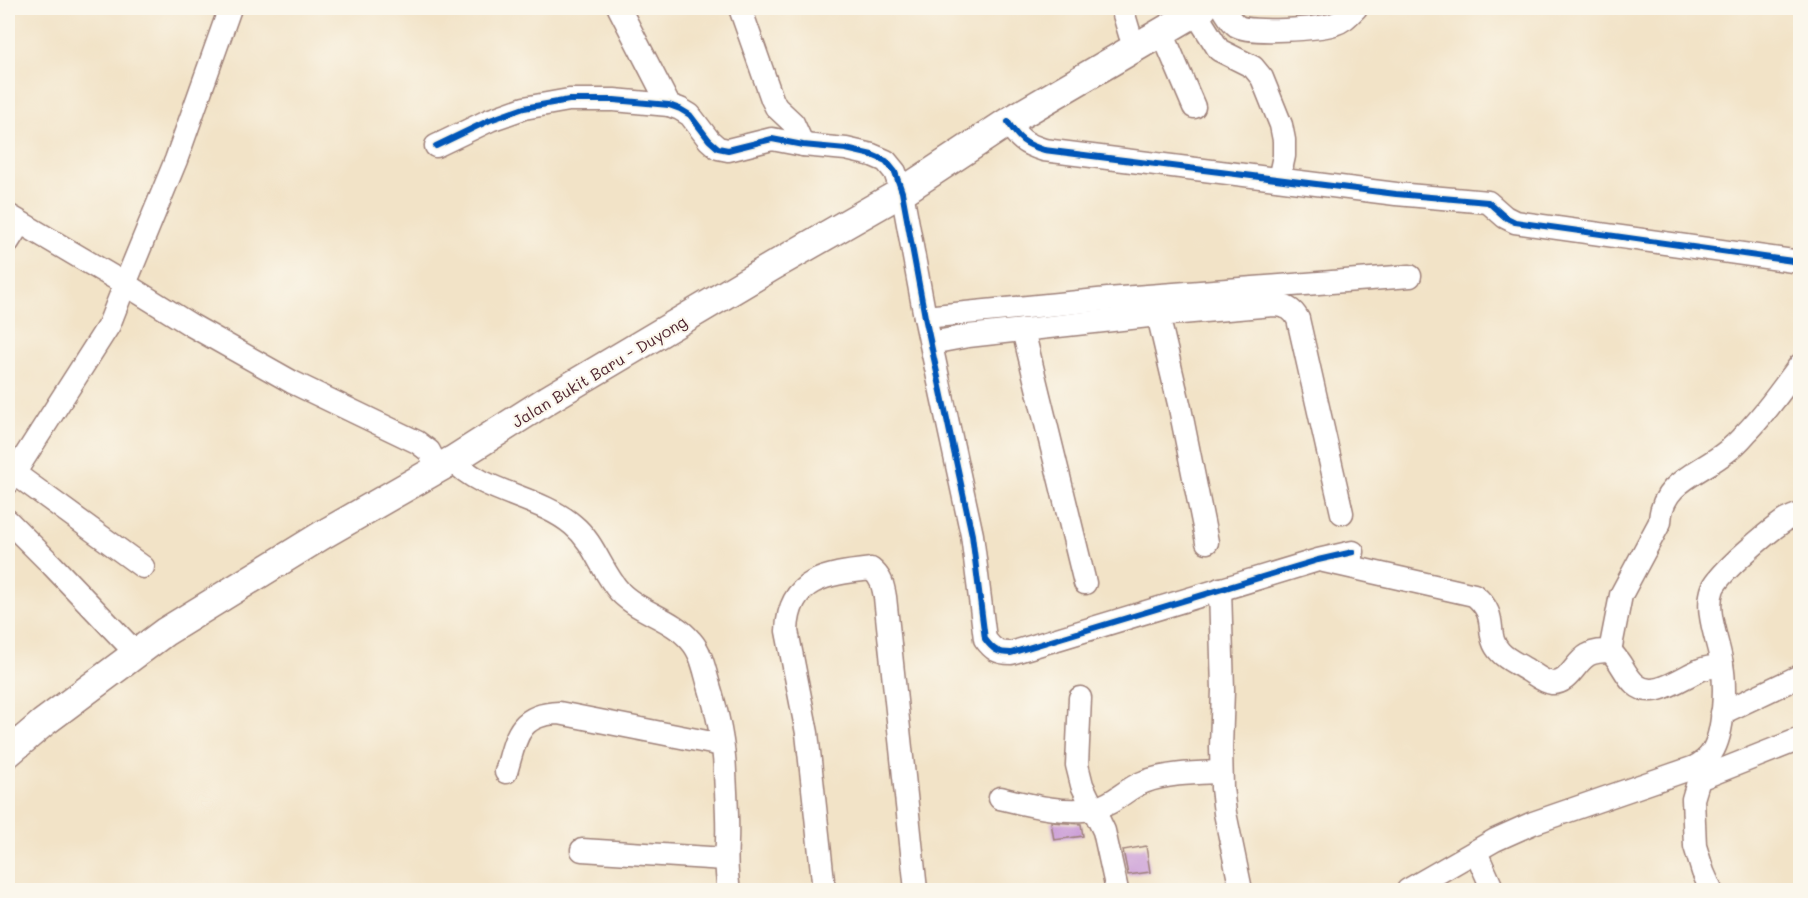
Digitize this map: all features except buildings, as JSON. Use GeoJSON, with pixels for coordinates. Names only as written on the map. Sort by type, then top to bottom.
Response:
{"type":"FeatureCollection","features":[{"type":"Feature","properties":{"kind":"main road","name":"Jalan Bukit Baru - Duyong"},"geometry":{"type":"LineString","coordinates":[[8,753],[135,652],[324,534],[902,192],[1008,122],[1150,39],[1207,9]]}},
{"type":"Feature","properties":{"kind":"street"},"geometry":{"type":"LineString","coordinates":[[143,567],[11,478],[109,325],[176,160],[230,8]]}},
{"type":"Feature","properties":{"kind":"street"},"geometry":{"type":"LineString","coordinates":[[620,8],[669,105]]}},
{"type":"Feature","properties":{"kind":"street"},"geometry":{"type":"LineString","coordinates":[[731,8],[770,120],[793,142]]}},
{"type":"Feature","properties":{"kind":"street"},"geometry":{"type":"LineString","coordinates":[[740,8],[772,99],[776,107],[793,123],[793,142]]}},
{"type":"Feature","properties":{"kind":"street"},"geometry":{"type":"LineString","coordinates":[[1122,8],[1130,35],[1150,39],[1194,107]]}},
{"type":"Feature","properties":{"kind":"street"},"geometry":{"type":"LineString","coordinates":[[1207,9],[1238,27],[1258,30],[1319,28],[1335,24],[1348,17],[1356,8]]}},
{"type":"Feature","properties":{"kind":"street"},"geometry":{"type":"LineString","coordinates":[[1207,9],[1220,50],[1253,67],[1262,78],[1281,125],[1284,140],[1284,156],[1279,179]]}},
{"type":"Feature","properties":{"kind":"street"},"geometry":{"type":"LineString","coordinates":[[436,146],[489,120],[524,108],[569,100],[614,100],[669,105],[690,115],[718,148],[728,150],[772,139],[846,149],[886,161],[896,172],[902,192],[925,316],[972,535],[982,624],[986,639],[992,648],[1001,653],[1011,652],[1318,560],[1353,552]]}},
{"type":"Feature","properties":{"kind":"street"},"geometry":{"type":"LineString","coordinates":[[1008,122],[1015,134],[1026,144],[1044,150],[1396,194],[1488,202],[1504,217],[1515,222],[1800,262]]}},
{"type":"Feature","properties":{"kind":"street"},"geometry":{"type":"LineString","coordinates":[[8,242],[14,219],[191,325],[292,382],[417,442],[445,464],[552,511],[586,537],[619,591],[630,601],[676,627],[691,641],[701,657],[712,693],[722,745],[726,781],[725,859],[729,891]]}},
{"type":"Feature","properties":{"kind":"street"},"geometry":{"type":"LineString","coordinates":[[925,316],[1108,299],[1410,276]]}},
{"type":"Feature","properties":{"kind":"street"},"geometry":{"type":"LineString","coordinates":[[931,343],[968,336],[1158,315],[1274,305],[1286,306],[1293,310],[1300,326],[1342,513]]}},
{"type":"Feature","properties":{"kind":"street"},"geometry":{"type":"LineString","coordinates":[[1158,315],[1180,408],[1207,542]]}},
{"type":"Feature","properties":{"kind":"street"},"geometry":{"type":"LineString","coordinates":[[1023,330],[1085,583]]}},
{"type":"Feature","properties":{"kind":"street"},"geometry":{"type":"LineString","coordinates":[[1610,651],[1621,595],[1660,522],[1660,510],[1666,497],[1675,486],[1725,453],[1747,432],[1800,365]]}},
{"type":"Feature","properties":{"kind":"street"},"geometry":{"type":"LineString","coordinates":[[1711,891],[1702,872],[1694,830],[1694,795],[1697,773],[1713,751],[1722,713],[1724,681],[1711,614],[1713,588],[1722,576],[1771,531],[1786,519],[1800,514]]}},
{"type":"Feature","properties":{"kind":"street"},"geometry":{"type":"LineString","coordinates":[[8,521],[135,652]]}},
{"type":"Feature","properties":{"kind":"street"},"geometry":{"type":"LineString","coordinates":[[1318,560],[1474,595],[1484,603],[1491,615],[1493,640],[1498,650],[1505,657],[1543,680],[1553,683],[1564,679],[1586,656],[1599,651],[1610,651],[1620,660],[1629,677],[1638,687],[1650,690],[1662,688],[1701,669],[1722,665]]}},
{"type":"Feature","properties":{"kind":"street"},"geometry":{"type":"LineString","coordinates":[[824,891],[807,733],[787,631],[787,616],[793,602],[805,586],[815,580],[871,569],[878,574],[885,597],[916,891]]}},
{"type":"Feature","properties":{"kind":"street"},"geometry":{"type":"LineString","coordinates":[[1220,589],[1223,690],[1221,772],[1225,813],[1241,891]]}},
{"type":"Feature","properties":{"kind":"street"},"geometry":{"type":"LineString","coordinates":[[1722,713],[1800,676]]}},
{"type":"Feature","properties":{"kind":"street"},"geometry":{"type":"LineString","coordinates":[[1080,698],[1077,765],[1082,784],[1104,831],[1116,891]]}},
{"type":"Feature","properties":{"kind":"street"},"geometry":{"type":"LineString","coordinates":[[506,772],[517,737],[523,726],[534,717],[545,713],[559,713],[722,745]]}},
{"type":"Feature","properties":{"kind":"street"},"geometry":{"type":"LineString","coordinates":[[1408,891],[1533,823],[1800,739]]}},
{"type":"Feature","properties":{"kind":"street"},"geometry":{"type":"LineString","coordinates":[[1000,798],[1063,809],[1094,809],[1108,805],[1143,782],[1183,775],[1221,772]]}},
{"type":"Feature","properties":{"kind":"street"},"geometry":{"type":"LineString","coordinates":[[582,850],[725,859]]}},
{"type":"Feature","properties":{"kind":"street"},"geometry":{"type":"LineString","coordinates":[[1476,852],[1493,891]]}},
{"type":"Feature","properties":{"kind":"cycle path"},"geometry":{"type":"LineString","coordinates":[[436,146],[490,120],[524,108],[569,100],[614,100],[669,105],[680,109],[690,115],[718,148],[728,150],[772,139],[846,149],[886,161],[895,172],[902,192],[925,317],[972,535],[985,639],[996,650],[1011,653],[1318,560],[1353,552]]}},
{"type":"Feature","properties":{"kind":"cycle path"},"geometry":{"type":"LineString","coordinates":[[1008,122],[1023,140],[1044,150],[1396,194],[1488,202],[1505,217],[1515,222],[1800,262]]}}]}
